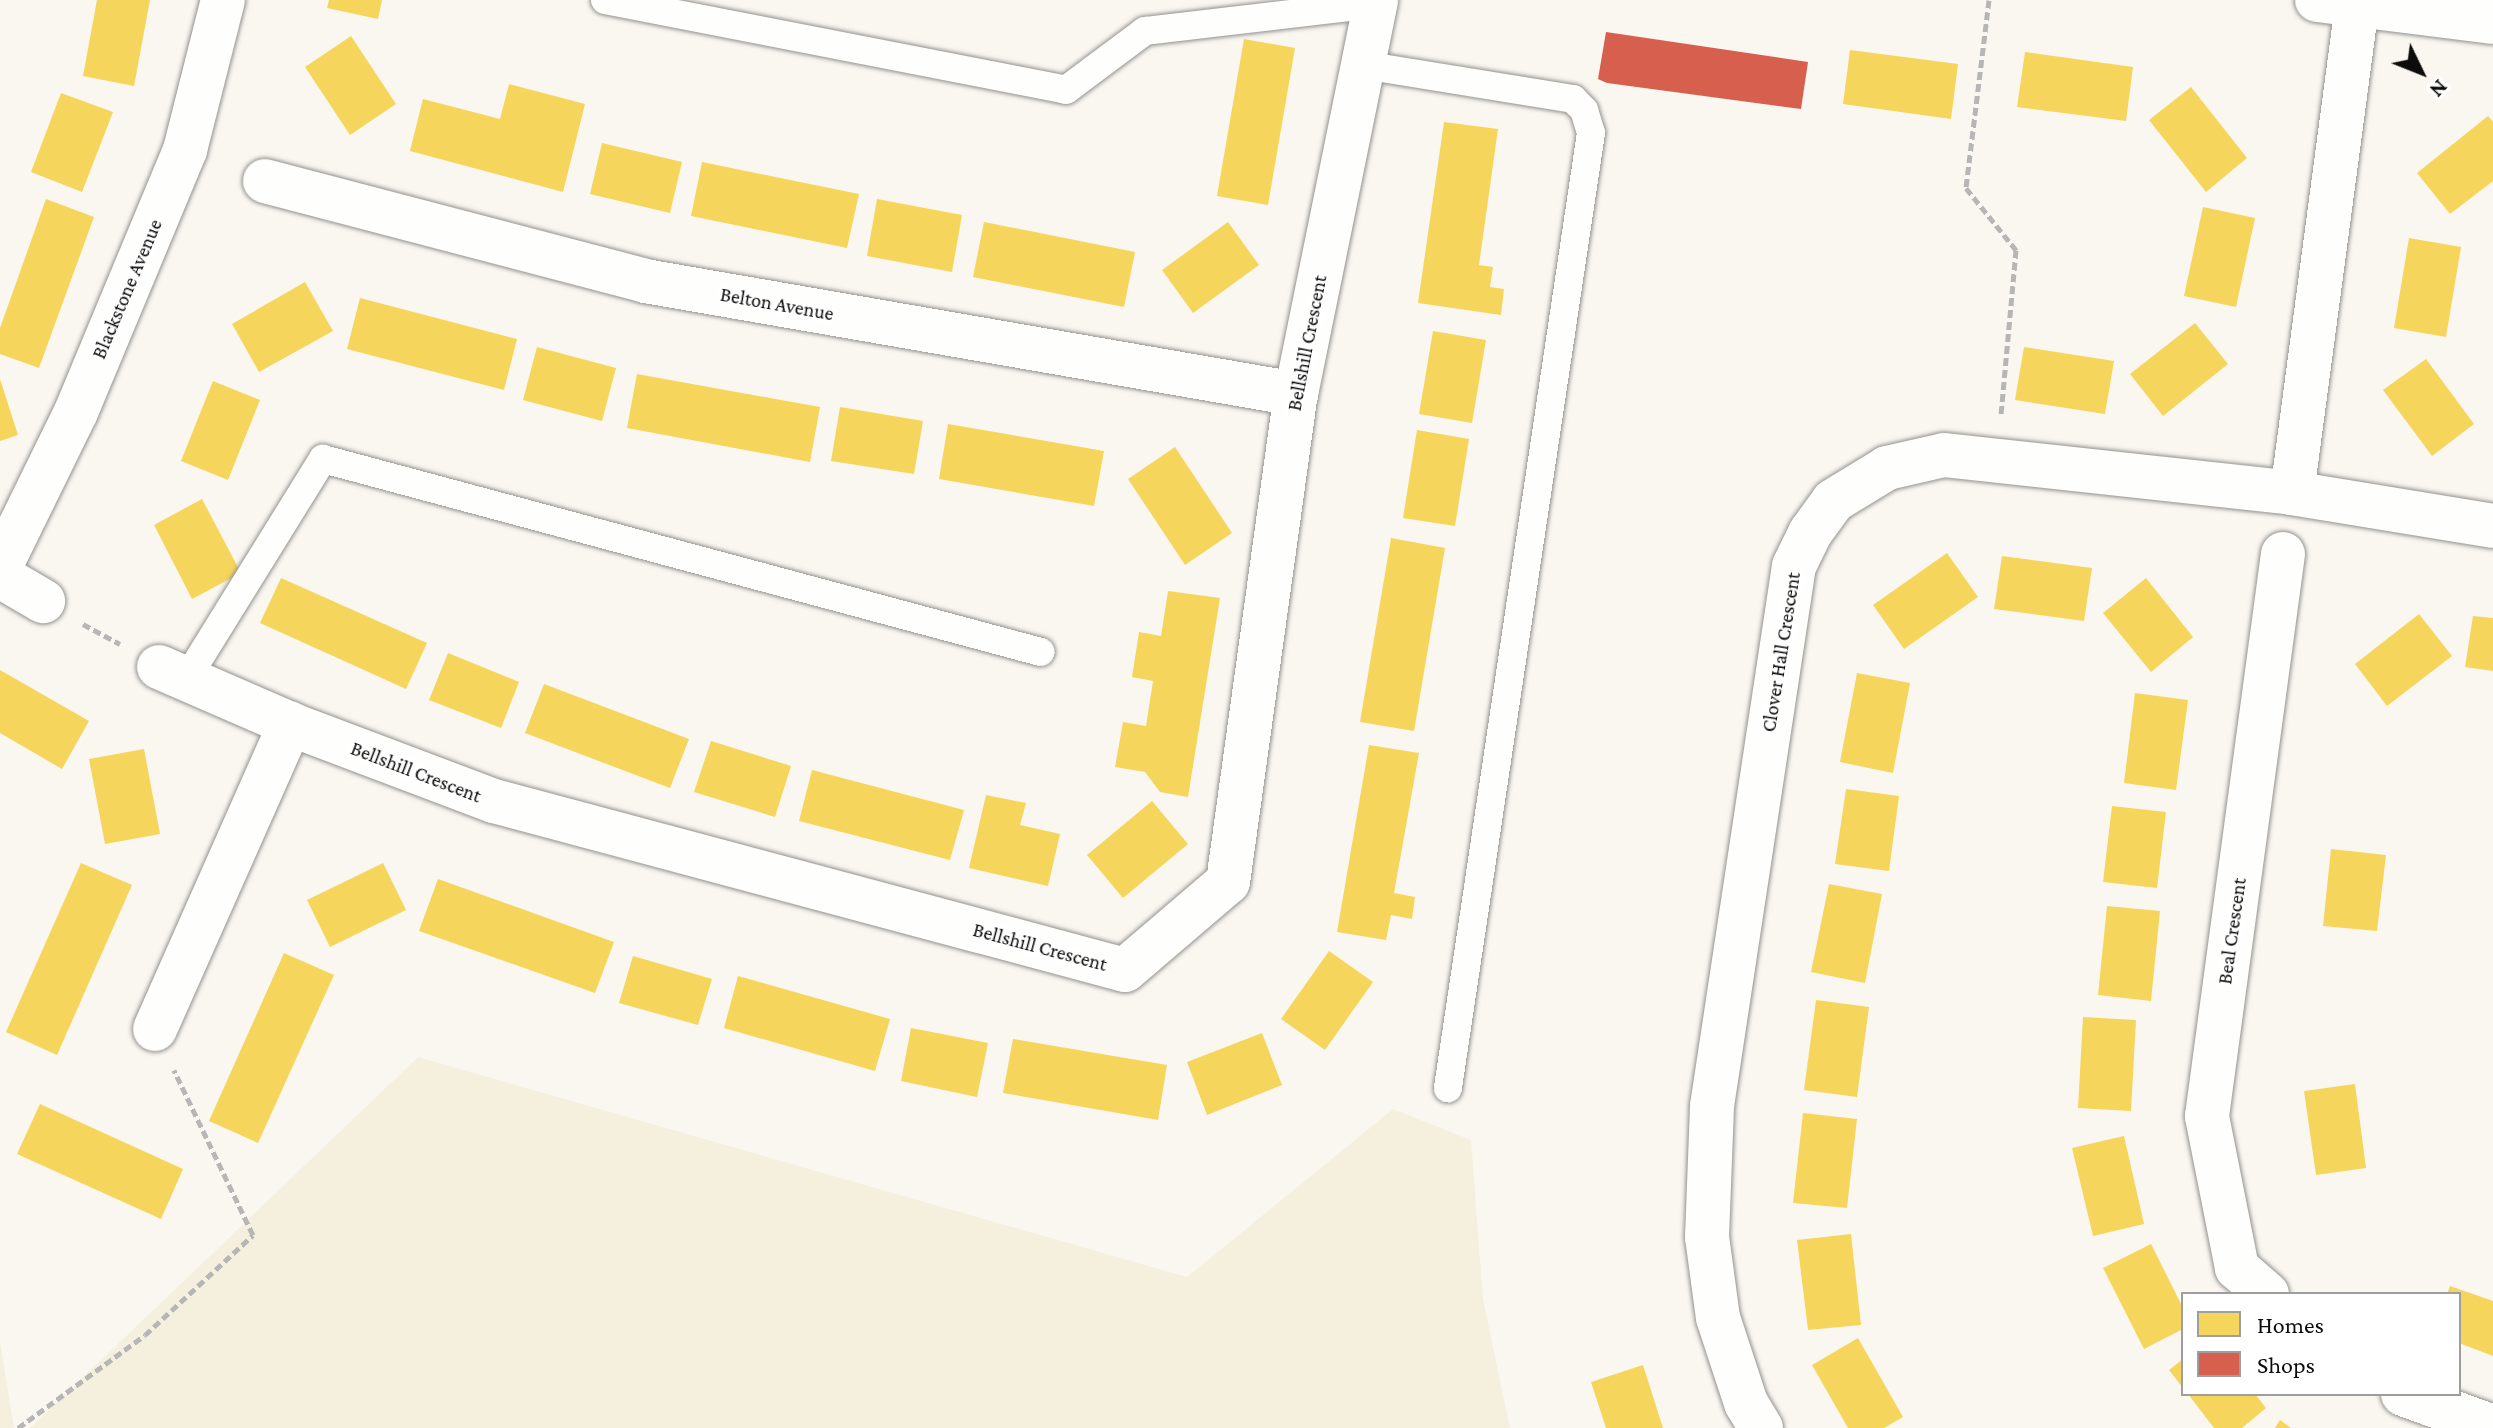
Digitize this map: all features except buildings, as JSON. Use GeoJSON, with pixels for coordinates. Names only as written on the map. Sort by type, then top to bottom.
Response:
{"type":"FeatureCollection","features":[{"type":"Feature","properties":{"kind":"street","name":"Blackstone Avenue"},"geometry":{"type":"LineString","coordinates":[[0,567],[76,412],[185,150],[223,0]]}},
{"type":"Feature","properties":{"kind":"street","name":"Bellshill Crescent"},"geometry":{"type":"LineString","coordinates":[[173,672],[290,724],[494,801],[1125,970],[1228,882],[1296,394],[1376,2]]}},
{"type":"Feature","properties":{"kind":"street"},"geometry":{"type":"LineString","coordinates":[[2292,493],[2337,3],[2493,22]]}},
{"type":"Feature","properties":{"kind":"street","name":"Belton Avenue"},"geometry":{"type":"LineString","coordinates":[[265,181],[645,281],[1296,394]]}},
{"type":"Feature","properties":{"kind":"street","name":"Clover Hall Crescent"},"geometry":{"type":"LineString","coordinates":[[1761,1428],[1746,1403],[1718,1318],[1707,1237],[1711,1120],[1794,566],[1810,533],[1833,501],[1887,468],[1944,455],[2292,493],[2493,526]]}},
{"type":"Feature","properties":{"kind":"street","name":"Beal Crescent"},"geometry":{"type":"LineString","coordinates":[[2265,1292],[2237,1268],[2207,1116],[2283,554]]}},
{"type":"Feature","properties":{"kind":"street"},"geometry":{"type":"LineString","coordinates":[[0,576],[43,601]]}},
{"type":"Feature","properties":{"kind":"street"},"geometry":{"type":"LineString","coordinates":[[155,1029],[290,724]]}},
{"type":"Feature","properties":{"kind":"street"},"geometry":{"type":"LineString","coordinates":[[2408,1396],[2493,1427]]}},
{"type":"Feature","properties":{"kind":"lane"},"geometry":{"type":"LineString","coordinates":[[605,0],[1066,90],[1145,31],[1376,2]]}},
{"type":"Feature","properties":{"kind":"lane"},"geometry":{"type":"LineString","coordinates":[[1363,65],[1573,99],[1584,110],[1591,133],[1448,1088]]}},
{"type":"Feature","properties":{"kind":"lane"},"geometry":{"type":"LineString","coordinates":[[173,672],[323,459],[1041,652]]}},
{"type":"Feature","properties":{"kind":"path"},"geometry":{"type":"LineString","coordinates":[[1989,0],[1966,188],[2016,250],[1996,461]]}},
{"type":"Feature","properties":{"kind":"path"},"geometry":{"type":"LineString","coordinates":[[43,601],[173,672]]}},
{"type":"Feature","properties":{"kind":"path"},"geometry":{"type":"LineString","coordinates":[[18,1428],[145,1335],[253,1235],[155,1029]]}},
{"type":"Feature","properties":{"kind":"shaded area"},"geometry":{"type":"Polygon","coordinates":[[[418,1057],[1187,1277],[1393,1109],[1471,1140],[1483,1299],[1510,1428],[30,1428],[418,1057]]]}},
{"type":"Feature","properties":{"kind":"shaded area"},"geometry":{"type":"Polygon","coordinates":[[[0,1341],[14,1428],[0,1428],[0,1341]]]}}]}
